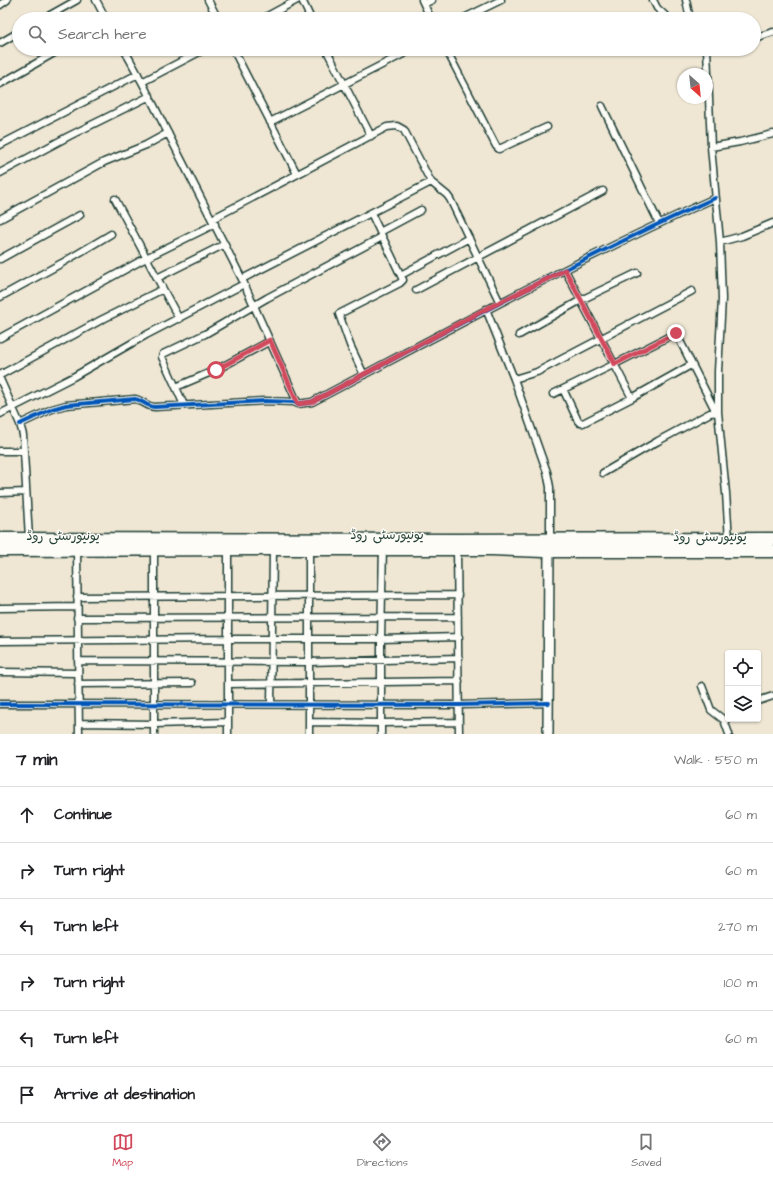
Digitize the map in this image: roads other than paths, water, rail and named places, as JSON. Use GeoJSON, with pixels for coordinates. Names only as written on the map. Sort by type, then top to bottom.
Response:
{"type":"FeatureCollection","features":[{"type":"Feature","properties":{"kind":"highway","name":"یونیورسٹی روڈ"},"geometry":{"type":"LineString","coordinates":[[0,539],[29,538],[274,544],[457,545],[492,549],[773,539]]}},
{"type":"Feature","properties":{"kind":"highway","name":"یونیورسٹی روڈ"},"geometry":{"type":"LineString","coordinates":[[0,550],[228,549],[274,544],[309,549],[383,544]]}},
{"type":"Feature","properties":{"kind":"highway","name":"یونیورسٹی روڈ"},"geometry":{"type":"LineString","coordinates":[[549,546],[773,551]]}},
{"type":"Feature","properties":{"kind":"street"},"geometry":{"type":"LineString","coordinates":[[0,5],[7,0]]}},
{"type":"Feature","properties":{"kind":"street"},"geometry":{"type":"LineString","coordinates":[[56,12],[77,0]]}},
{"type":"Feature","properties":{"kind":"street"},"geometry":{"type":"LineString","coordinates":[[96,0],[102,12]]}},
{"type":"Feature","properties":{"kind":"street"},"geometry":{"type":"LineString","coordinates":[[208,0],[214,12]]}},
{"type":"Feature","properties":{"kind":"street"},"geometry":{"type":"LineString","coordinates":[[275,12],[297,0]]}},
{"type":"Feature","properties":{"kind":"street"},"geometry":{"type":"LineString","coordinates":[[302,0],[308,12]]}},
{"type":"Feature","properties":{"kind":"street"},"geometry":{"type":"LineString","coordinates":[[428,12],[423,2],[432,0]]}},
{"type":"Feature","properties":{"kind":"street"},"geometry":{"type":"LineString","coordinates":[[476,12],[501,0]]}},
{"type":"Feature","properties":{"kind":"street"},"geometry":{"type":"LineString","coordinates":[[653,0],[657,8],[661,12]]}},
{"type":"Feature","properties":{"kind":"street"},"geometry":{"type":"LineString","coordinates":[[686,0],[689,12]]}},
{"type":"Feature","properties":{"kind":"street"},"geometry":{"type":"LineString","coordinates":[[761,36],[773,32]]}},
{"type":"Feature","properties":{"kind":"street"},"geometry":{"type":"LineString","coordinates":[[0,43],[12,36]]}},
{"type":"Feature","properties":{"kind":"street"},"geometry":{"type":"LineString","coordinates":[[0,84],[49,56]]}},
{"type":"Feature","properties":{"kind":"street"},"geometry":{"type":"LineString","coordinates":[[128,56],[150,96],[225,244],[298,404]]}},
{"type":"Feature","properties":{"kind":"street"},"geometry":{"type":"LineString","coordinates":[[142,82],[192,56]]}},
{"type":"Feature","properties":{"kind":"street"},"geometry":{"type":"LineString","coordinates":[[237,56],[297,174]]}},
{"type":"Feature","properties":{"kind":"street"},"geometry":{"type":"LineString","coordinates":[[330,56],[371,136]]}},
{"type":"Feature","properties":{"kind":"street"},"geometry":{"type":"LineString","coordinates":[[270,122],[400,56]]}},
{"type":"Feature","properties":{"kind":"street"},"geometry":{"type":"LineString","coordinates":[[450,56],[496,146],[499,149],[502,149],[547,127]]}},
{"type":"Feature","properties":{"kind":"street"},"geometry":{"type":"LineString","coordinates":[[708,56],[711,147],[720,242],[722,299],[716,412],[726,493],[729,540]]}},
{"type":"Feature","properties":{"kind":"street"},"geometry":{"type":"LineString","coordinates":[[0,145],[138,74]]}},
{"type":"Feature","properties":{"kind":"street"},"geometry":{"type":"LineString","coordinates":[[0,173],[69,136],[150,96]]}},
{"type":"Feature","properties":{"kind":"street"},"geometry":{"type":"LineString","coordinates":[[602,106],[659,223]]}},
{"type":"Feature","properties":{"kind":"street"},"geometry":{"type":"LineString","coordinates":[[0,338],[297,174],[387,127],[397,126],[404,130],[431,182],[447,195],[500,303]]}},
{"type":"Feature","properties":{"kind":"street"},"geometry":{"type":"LineString","coordinates":[[0,219],[84,172],[119,155],[146,145],[168,133]]}},
{"type":"Feature","properties":{"kind":"street"},"geometry":{"type":"LineString","coordinates":[[711,147],[773,134]]}},
{"type":"Feature","properties":{"kind":"street"},"geometry":{"type":"LineString","coordinates":[[0,414],[73,377],[243,282],[431,182]]}},
{"type":"Feature","properties":{"kind":"street"},"geometry":{"type":"LineString","coordinates":[[416,290],[603,191]]}},
{"type":"Feature","properties":{"kind":"street"},"geometry":{"type":"LineString","coordinates":[[20,424],[52,409],[77,403],[138,399],[151,407],[265,401],[294,402],[298,404],[312,402],[486,309],[659,223],[715,198]]}},
{"type":"Feature","properties":{"kind":"street"},"geometry":{"type":"LineString","coordinates":[[115,199],[179,319]]}},
{"type":"Feature","properties":{"kind":"street"},"geometry":{"type":"LineString","coordinates":[[184,405],[162,357],[163,354],[205,334],[381,235],[421,210]]}},
{"type":"Feature","properties":{"kind":"street"},"geometry":{"type":"LineString","coordinates":[[364,375],[350,345],[339,314],[400,283],[403,280],[371,213]]}},
{"type":"Feature","properties":{"kind":"street"},"geometry":{"type":"LineString","coordinates":[[0,259],[80,215]]}},
{"type":"Feature","properties":{"kind":"street"},"geometry":{"type":"LineString","coordinates":[[720,242],[742,236],[773,223]]}},
{"type":"Feature","properties":{"kind":"street"},"geometry":{"type":"LineString","coordinates":[[0,297],[111,234]]}},
{"type":"Feature","properties":{"kind":"street"},"geometry":{"type":"LineString","coordinates":[[401,275],[469,238]]}},
{"type":"Feature","properties":{"kind":"street"},"geometry":{"type":"LineString","coordinates":[[157,278],[225,244]]}},
{"type":"Feature","properties":{"kind":"street"},"geometry":{"type":"LineString","coordinates":[[565,270],[632,398]]}},
{"type":"Feature","properties":{"kind":"street"},"geometry":{"type":"LineString","coordinates":[[518,335],[581,300],[637,273]]}},
{"type":"Feature","properties":{"kind":"street"},"geometry":{"type":"LineString","coordinates":[[0,375],[163,288]]}},
{"type":"Feature","properties":{"kind":"street"},"geometry":{"type":"LineString","coordinates":[[514,379],[537,372],[692,291]]}},
{"type":"Feature","properties":{"kind":"street"},"geometry":{"type":"LineString","coordinates":[[486,309],[514,379],[547,472],[550,487],[548,734]]}},
{"type":"Feature","properties":{"kind":"street"},"geometry":{"type":"LineString","coordinates":[[553,394],[676,333],[716,412]]}},
{"type":"Feature","properties":{"kind":"street"},"geometry":{"type":"LineString","coordinates":[[176,387],[216,370],[270,340]]}},
{"type":"Feature","properties":{"kind":"street"},"geometry":{"type":"LineString","coordinates":[[563,389],[580,423],[583,423],[691,365]]}},
{"type":"Feature","properties":{"kind":"street"},"geometry":{"type":"LineString","coordinates":[[0,379],[20,424],[24,451],[29,538]]}},
{"type":"Feature","properties":{"kind":"street"},"geometry":{"type":"LineString","coordinates":[[603,473],[658,441],[716,412]]}},
{"type":"Feature","properties":{"kind":"street"},"geometry":{"type":"LineString","coordinates":[[0,451],[24,451]]}},
{"type":"Feature","properties":{"kind":"street"},"geometry":{"type":"LineString","coordinates":[[0,493],[26,492]]}},
{"type":"Feature","properties":{"kind":"street"},"geometry":{"type":"LineString","coordinates":[[271,704],[274,544]]}},
{"type":"Feature","properties":{"kind":"street"},"geometry":{"type":"LineString","coordinates":[[381,734],[380,660],[383,544]]}},
{"type":"Feature","properties":{"kind":"street"},"geometry":{"type":"LineString","coordinates":[[457,545],[459,734]]}},
{"type":"Feature","properties":{"kind":"street"},"geometry":{"type":"LineString","coordinates":[[228,549],[228,734]]}},
{"type":"Feature","properties":{"kind":"street"},"geometry":{"type":"LineString","coordinates":[[309,549],[309,734]]}},
{"type":"Feature","properties":{"kind":"street"},"geometry":{"type":"LineString","coordinates":[[77,550],[79,734]]}},
{"type":"Feature","properties":{"kind":"street"},"geometry":{"type":"LineString","coordinates":[[154,550],[154,734]]}},
{"type":"Feature","properties":{"kind":"street"},"geometry":{"type":"LineString","coordinates":[[77,597],[309,597],[458,595]]}},
{"type":"Feature","properties":{"kind":"street"},"geometry":{"type":"LineString","coordinates":[[0,608],[77,607]]}},
{"type":"Feature","properties":{"kind":"street"},"geometry":{"type":"LineString","coordinates":[[77,618],[458,617]]}},
{"type":"Feature","properties":{"kind":"street"},"geometry":{"type":"LineString","coordinates":[[0,641],[381,639],[459,637]]}},
{"type":"Feature","properties":{"kind":"street"},"geometry":{"type":"LineString","coordinates":[[78,661],[309,662],[458,658]]}},
{"type":"Feature","properties":{"kind":"street"},"geometry":{"type":"LineString","coordinates":[[0,672],[78,673]]}},
{"type":"Feature","properties":{"kind":"street"},"geometry":{"type":"LineString","coordinates":[[228,684],[459,681]]}},
{"type":"Feature","properties":{"kind":"street"},"geometry":{"type":"LineString","coordinates":[[78,684],[192,683]]}},
{"type":"Feature","properties":{"kind":"street"},"geometry":{"type":"LineString","coordinates":[[702,686],[710,710],[725,718]]}},
{"type":"Feature","properties":{"kind":"street"},"geometry":{"type":"LineString","coordinates":[[761,700],[773,696]]}},
{"type":"Feature","properties":{"kind":"street"},"geometry":{"type":"LineString","coordinates":[[0,704],[459,705],[549,703]]}},
{"type":"Feature","properties":{"kind":"street"},"geometry":{"type":"LineString","coordinates":[[79,723],[154,724],[228,722]]}},
{"type":"Feature","properties":{"kind":"street"},"geometry":{"type":"LineString","coordinates":[[309,722],[459,722]]}},
{"type":"Feature","properties":{"kind":"street"},"geometry":{"type":"LineString","coordinates":[[727,722],[729,734]]}}]}
